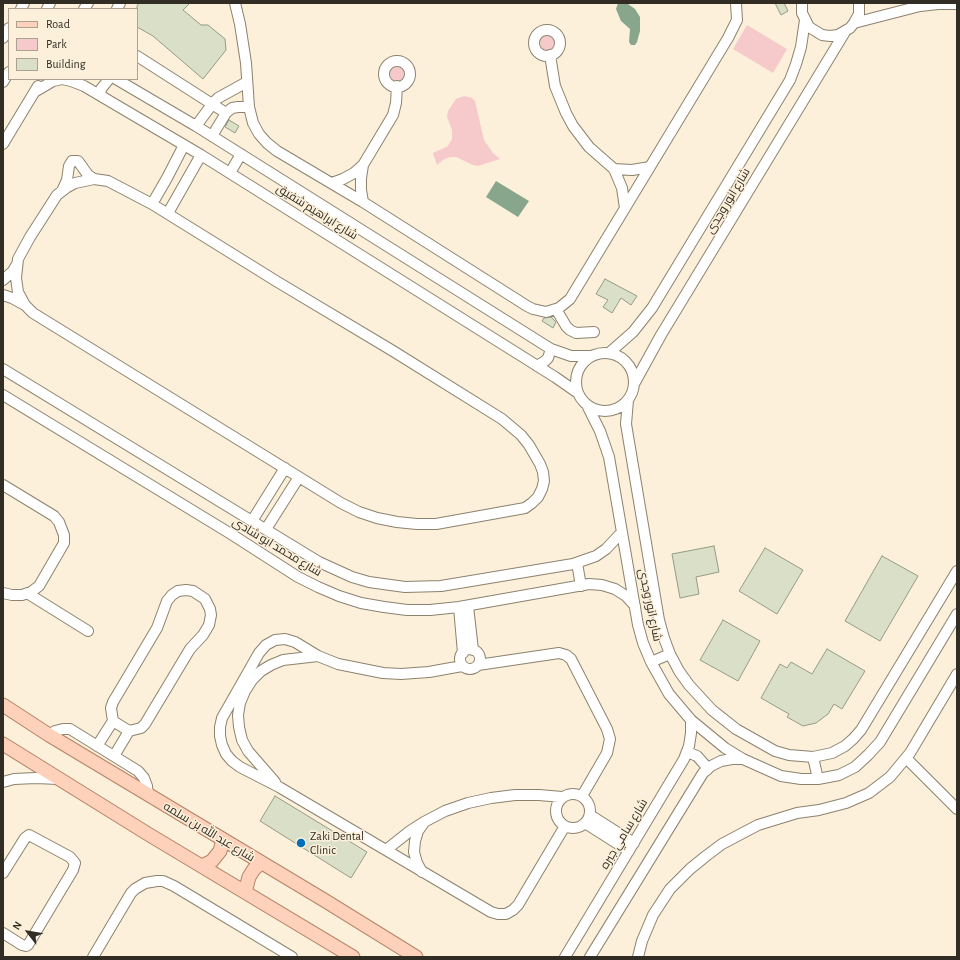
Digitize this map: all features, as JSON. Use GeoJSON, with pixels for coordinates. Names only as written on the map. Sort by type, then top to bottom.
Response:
{"type":"FeatureCollection","features":[{"type":"Feature","properties":{"kind":"main road","name":"شارع عبد الله بن سلمه"},"geometry":{"type":"LineString","coordinates":[[3,705],[49,735],[416,957]]}},
{"type":"Feature","properties":{"kind":"main road"},"geometry":{"type":"LineString","coordinates":[[3,744],[353,957]]}},
{"type":"Feature","properties":{"kind":"main road"},"geometry":{"type":"LineString","coordinates":[[202,866],[212,861],[220,851],[223,840]]}},
{"type":"Feature","properties":{"kind":"main road"},"geometry":{"type":"LineString","coordinates":[[245,892],[249,877],[254,869],[261,863]]}},
{"type":"Feature","properties":{"kind":"street"},"geometry":{"type":"LineString","coordinates":[[235,3],[245,55],[249,108],[253,123],[259,134],[267,143],[277,151],[363,202],[527,306],[546,312],[556,309],[570,299],[728,38],[736,20],[736,3]]}},
{"type":"Feature","properties":{"kind":"street"},"geometry":{"type":"LineString","coordinates":[[854,23],[858,14],[859,3]]}},
{"type":"Feature","properties":{"kind":"street","name":"شارع انور وجدى"},"geometry":{"type":"LineString","coordinates":[[609,353],[633,332],[652,308],[786,86],[796,64],[801,47],[805,20],[802,13],[801,4]]}},
{"type":"Feature","properties":{"kind":"street"},"geometry":{"type":"LineString","coordinates":[[854,23],[920,6],[956,4]]}},
{"type":"Feature","properties":{"kind":"street"},"geometry":{"type":"LineString","coordinates":[[805,20],[809,26],[822,34],[830,36],[845,32]]}},
{"type":"Feature","properties":{"kind":"street","name":"شارع انور وجدى"},"geometry":{"type":"LineString","coordinates":[[634,384],[661,335],[845,32],[854,23]]}},
{"type":"Feature","properties":{"kind":"street"},"geometry":{"type":"LineString","coordinates":[[550,55],[555,86],[566,113],[588,147],[614,168],[622,188],[625,208]]}},
{"type":"Feature","properties":{"kind":"street"},"geometry":{"type":"LineString","coordinates":[[138,57],[213,103],[226,113]]}},
{"type":"Feature","properties":{"kind":"street"},"geometry":{"type":"LineString","coordinates":[[3,144],[42,80]]}},
{"type":"Feature","properties":{"kind":"street","name":"شارع ابراهيم شفيق"},"geometry":{"type":"LineString","coordinates":[[36,91],[58,80]]}},
{"type":"Feature","properties":{"kind":"street","name":"شارع ابراهيم شفيق"},"geometry":{"type":"LineString","coordinates":[[71,80],[100,94],[201,155],[578,393]]}},
{"type":"Feature","properties":{"kind":"street"},"geometry":{"type":"LineString","coordinates":[[100,94],[101,89],[108,80]]}},
{"type":"Feature","properties":{"kind":"street","name":"شارع ابراهيم شفيق"},"geometry":{"type":"LineString","coordinates":[[118,80],[196,126],[551,349],[571,356],[592,356]]}},
{"type":"Feature","properties":{"kind":"street"},"geometry":{"type":"LineString","coordinates":[[196,126],[213,103],[247,82]]}},
{"type":"Feature","properties":{"kind":"street"},"geometry":{"type":"LineString","coordinates":[[332,183],[354,173],[362,165],[393,115],[396,103],[397,86]]}},
{"type":"Feature","properties":{"kind":"street"},"geometry":{"type":"LineString","coordinates":[[212,136],[226,113],[232,108],[249,108]]}},
{"type":"Feature","properties":{"kind":"street"},"geometry":{"type":"LineString","coordinates":[[152,204],[184,145]]}},
{"type":"Feature","properties":{"kind":"street"},"geometry":{"type":"LineString","coordinates":[[230,173],[241,154]]}},
{"type":"Feature","properties":{"kind":"street"},"geometry":{"type":"LineString","coordinates":[[168,213],[201,155]]}},
{"type":"Feature","properties":{"kind":"street"},"geometry":{"type":"LineString","coordinates":[[61,192],[67,180],[69,166],[72,161],[78,162],[88,175],[94,179]]}},
{"type":"Feature","properties":{"kind":"street"},"geometry":{"type":"LineString","coordinates":[[362,165],[361,184],[363,202]]}},
{"type":"Feature","properties":{"kind":"street"},"geometry":{"type":"LineString","coordinates":[[614,168],[632,170],[650,167]]}},
{"type":"Feature","properties":{"kind":"street"},"geometry":{"type":"LineString","coordinates":[[3,280],[17,264],[30,237],[57,195],[75,183],[94,179],[108,181],[168,213],[512,426],[529,445],[542,468],[544,481],[542,489],[538,497],[525,508],[436,524],[397,522],[377,518],[359,512],[341,503],[33,313],[25,305],[3,295]]}},
{"type":"Feature","properties":{"kind":"street"},"geometry":{"type":"LineString","coordinates":[[17,264],[16,278],[18,292],[25,305]]}},
{"type":"Feature","properties":{"kind":"street"},"geometry":{"type":"LineString","coordinates":[[556,309],[570,330],[576,333],[594,332]]}},
{"type":"Feature","properties":{"kind":"street"},"geometry":{"type":"LineString","coordinates":[[537,366],[542,364],[548,358],[551,349]]}},
{"type":"Feature","properties":{"kind":"street"},"geometry":{"type":"LineString","coordinates":[[609,353],[617,355],[630,367],[634,384],[628,400],[622,406],[605,412],[588,407],[580,398],[576,385],[576,376],[579,368],[592,356],[609,353]]}},
{"type":"Feature","properties":{"kind":"street","name":"شارع محمد ابو شادى"},"geometry":{"type":"LineString","coordinates":[[3,369],[319,562],[335,570],[369,582],[405,588],[441,586],[577,564],[596,556],[606,549],[622,532]]}},
{"type":"Feature","properties":{"kind":"street","name":"شارع محمد ابو شادى"},"geometry":{"type":"LineString","coordinates":[[3,395],[231,534],[298,577],[318,587],[362,603],[407,610],[430,610],[464,606],[589,584],[602,585],[615,589],[626,596],[635,606]]}},
{"type":"Feature","properties":{"kind":"street","name":"شارع انور وجدى"},"geometry":{"type":"LineString","coordinates":[[628,400],[626,424],[659,620],[670,654],[679,671],[700,698],[712,710],[736,728],[775,751],[789,756],[813,757],[832,753],[845,746],[860,730],[957,571]]}},
{"type":"Feature","properties":{"kind":"street","name":"شارع انور وجدى"},"geometry":{"type":"LineString","coordinates":[[588,407],[600,431],[609,457],[635,606],[642,637],[651,662],[669,694],[691,720],[725,748],[743,759],[781,776],[801,779],[818,779],[839,775],[855,766],[880,742],[957,614]]}},
{"type":"Feature","properties":{"kind":"street"},"geometry":{"type":"LineString","coordinates":[[252,521],[285,468]]}},
{"type":"Feature","properties":{"kind":"street"},"geometry":{"type":"LineString","coordinates":[[266,529],[299,477]]}},
{"type":"Feature","properties":{"kind":"street"},"geometry":{"type":"LineString","coordinates":[[3,485],[54,516],[59,522],[64,535],[64,543],[39,586],[22,595],[12,595],[3,592]]}},
{"type":"Feature","properties":{"kind":"street"},"geometry":{"type":"LineString","coordinates":[[577,564],[581,586]]}},
{"type":"Feature","properties":{"kind":"street"},"geometry":{"type":"LineString","coordinates":[[97,746],[113,721],[111,708],[112,702],[157,628],[167,601],[172,595],[178,592],[189,590],[198,594],[205,599],[210,609],[210,621],[207,630],[190,649],[145,724],[141,728],[129,731],[114,756]]}},
{"type":"Feature","properties":{"kind":"street"},"geometry":{"type":"LineString","coordinates":[[27,593],[88,631]]}},
{"type":"Feature","properties":{"kind":"street"},"geometry":{"type":"LineString","coordinates":[[464,606],[473,650]]}},
{"type":"Feature","properties":{"kind":"street"},"geometry":{"type":"LineString","coordinates":[[462,666],[460,659],[463,653],[464,606]]}},
{"type":"Feature","properties":{"kind":"street"},"geometry":{"type":"LineString","coordinates":[[565,826],[518,905],[506,914],[491,912],[279,787],[240,767],[226,754],[222,746],[220,727],[222,718],[259,653],[266,645],[275,640],[285,639],[295,642],[318,656],[338,664],[389,673],[428,672],[462,666],[470,669],[478,665],[559,653],[566,655],[571,659],[607,729],[610,739],[607,753],[582,796]]}},
{"type":"Feature","properties":{"kind":"street"},"geometry":{"type":"LineString","coordinates":[[463,653],[468,650],[473,650],[478,653],[480,656],[478,665]]}},
{"type":"Feature","properties":{"kind":"street"},"geometry":{"type":"LineString","coordinates":[[651,662],[670,654]]}},
{"type":"Feature","properties":{"kind":"street"},"geometry":{"type":"LineString","coordinates":[[279,787],[248,751],[242,740],[238,715],[240,702],[252,680],[261,671],[283,660],[318,656]]}},
{"type":"Feature","properties":{"kind":"street"},"geometry":{"type":"LineString","coordinates":[[638,957],[642,941],[653,915],[670,889],[690,869],[722,844],[758,825],[797,812],[833,807],[858,799],[875,789],[890,777],[906,758],[957,674]]}},
{"type":"Feature","properties":{"kind":"street","name":"شارع سامي جبره"},"geometry":{"type":"LineString","coordinates":[[565,957],[678,771],[687,752],[691,733],[691,720]]}},
{"type":"Feature","properties":{"kind":"street"},"geometry":{"type":"LineString","coordinates":[[113,721],[129,731]]}},
{"type":"Feature","properties":{"kind":"street"},"geometry":{"type":"LineString","coordinates":[[49,735],[56,731],[70,729],[138,771],[144,778],[148,795]]}},
{"type":"Feature","properties":{"kind":"street"},"geometry":{"type":"LineString","coordinates":[[687,752],[697,756],[705,765],[707,770]]}},
{"type":"Feature","properties":{"kind":"street"},"geometry":{"type":"LineString","coordinates":[[813,757],[818,779]]}},
{"type":"Feature","properties":{"kind":"street"},"geometry":{"type":"LineString","coordinates":[[906,758],[957,809]]}},
{"type":"Feature","properties":{"kind":"street"},"geometry":{"type":"LineString","coordinates":[[590,957],[696,782],[707,770],[721,761],[743,759]]}},
{"type":"Feature","properties":{"kind":"street"},"geometry":{"type":"LineString","coordinates":[[3,782],[14,778],[59,779]]}},
{"type":"Feature","properties":{"kind":"street"},"geometry":{"type":"LineString","coordinates":[[568,794],[582,796],[589,804],[587,820],[579,827],[572,828],[565,826],[556,816],[558,802],[562,797],[568,794]]}},
{"type":"Feature","properties":{"kind":"street"},"geometry":{"type":"LineString","coordinates":[[386,850],[410,830],[445,811],[468,803],[514,795],[562,797]]}},
{"type":"Feature","properties":{"kind":"street"},"geometry":{"type":"LineString","coordinates":[[587,820],[632,847]]}},
{"type":"Feature","properties":{"kind":"street"},"geometry":{"type":"LineString","coordinates":[[422,872],[417,863],[414,852],[418,831],[424,822]]}},
{"type":"Feature","properties":{"kind":"street"},"geometry":{"type":"LineString","coordinates":[[3,873],[25,838],[30,834],[70,857],[75,863],[73,870],[28,945],[22,945],[3,933]]}},
{"type":"Feature","properties":{"kind":"street"},"geometry":{"type":"LineString","coordinates":[[93,957],[135,889],[145,883],[157,881],[169,883],[292,957]]}},
{"type":"Feature","properties":{"kind":"green space"},"geometry":{"type":"Polygon","coordinates":[[[747,25],[787,49],[773,73],[733,49],[747,25]]]}},
{"type":"Feature","properties":{"kind":"green space"},"geometry":{"type":"Polygon","coordinates":[[[547,36],[552,38],[554,43],[552,48],[547,50],[542,48],[540,43],[542,38],[547,36]]]}},
{"type":"Feature","properties":{"kind":"green space"},"geometry":{"type":"Polygon","coordinates":[[[397,67],[402,69],[404,74],[402,79],[397,81],[392,79],[390,74],[392,69],[397,67]]]}},
{"type":"Feature","properties":{"kind":"green space"},"geometry":{"type":"Polygon","coordinates":[[[464,96],[472,98],[475,101],[484,140],[493,153],[500,159],[478,166],[456,157],[450,157],[437,165],[433,153],[448,146],[452,139],[452,130],[447,117],[448,111],[456,99],[464,96]]]}},
{"type":"Feature","properties":{"kind":"shaded area"},"geometry":{"type":"Polygon","coordinates":[[[618,3],[628,4],[635,9],[640,17],[640,31],[635,45],[631,45],[629,42],[630,29],[621,21],[616,9],[618,3]]]}},
{"type":"Feature","properties":{"kind":"shaded area"},"geometry":{"type":"Polygon","coordinates":[[[496,181],[529,201],[518,217],[486,197],[496,181]]]}},
{"type":"Feature","properties":{"kind":"building"},"geometry":{"type":"Polygon","coordinates":[[[139,3],[190,3],[183,10],[201,25],[208,25],[225,39],[226,50],[203,79],[153,36],[138,28],[137,6],[139,3]]]}},
{"type":"Feature","properties":{"kind":"building"},"geometry":{"type":"Polygon","coordinates":[[[775,3],[784,3],[788,11],[781,15],[775,3]]]}},
{"type":"Feature","properties":{"kind":"building"},"geometry":{"type":"Polygon","coordinates":[[[229,120],[239,126],[235,133],[225,127],[229,120]]]}},
{"type":"Feature","properties":{"kind":"building"},"geometry":{"type":"Polygon","coordinates":[[[605,279],[637,296],[631,305],[621,298],[612,313],[603,307],[608,300],[596,294],[605,279]]]}},
{"type":"Feature","properties":{"kind":"building"},"geometry":{"type":"Polygon","coordinates":[[[551,317],[556,322],[553,328],[542,321],[544,318],[551,317]]]}},
{"type":"Feature","properties":{"kind":"building"},"geometry":{"type":"Polygon","coordinates":[[[714,546],[719,572],[696,577],[699,594],[680,598],[672,554],[714,546]]]}},
{"type":"Feature","properties":{"kind":"building"},"geometry":{"type":"Polygon","coordinates":[[[765,548],[803,570],[777,614],[739,591],[765,548]]]}},
{"type":"Feature","properties":{"kind":"building"},"geometry":{"type":"Polygon","coordinates":[[[882,556],[918,576],[880,641],[845,621],[882,556]]]}},
{"type":"Feature","properties":{"kind":"building"},"geometry":{"type":"Polygon","coordinates":[[[723,620],[760,641],[738,681],[700,660],[723,620]]]}},
{"type":"Feature","properties":{"kind":"building"},"geometry":{"type":"Polygon","coordinates":[[[827,649],[865,671],[842,709],[834,704],[828,714],[816,723],[803,726],[787,717],[789,714],[761,698],[780,664],[787,668],[791,662],[812,674],[827,649]]]}},
{"type":"Feature","properties":{"kind":"building"},"geometry":{"type":"Polygon","coordinates":[[[275,796],[367,852],[351,878],[260,821],[275,796]]]}},
{"type":"Feature","properties":{"kind":"place","name":"Zaki Dental Clinic"},"geometry":{"type":"Point","coordinates":[301,843]}}]}
